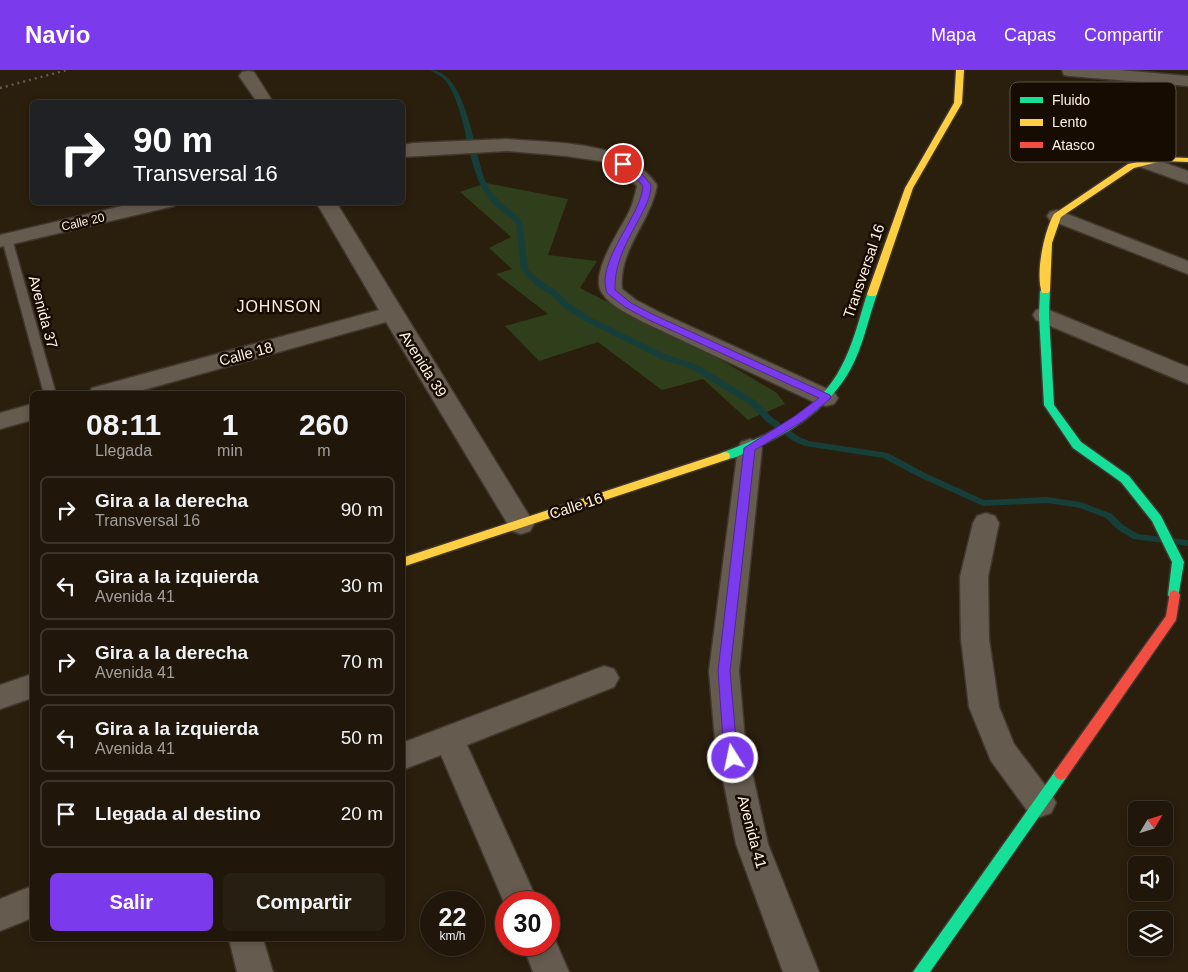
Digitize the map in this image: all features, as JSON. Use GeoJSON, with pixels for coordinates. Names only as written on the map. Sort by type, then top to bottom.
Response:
{"type":"FeatureCollection","features":[{"type":"Feature","properties":{"kind":"street","name":"Transversal 16"},"geometry":{"type":"LineString","coordinates":[[758,443],[799,418],[826,398],[845,370],[908,188],[958,103],[960,70]]}},
{"type":"Feature","properties":{"kind":"street"},"geometry":{"type":"LineString","coordinates":[[1070,71],[1182,77]]}},
{"type":"Feature","properties":{"kind":"street"},"geometry":{"type":"LineString","coordinates":[[248,76],[264,100]]}},
{"type":"Feature","properties":{"kind":"street"},"geometry":{"type":"LineString","coordinates":[[405,151],[508,145],[605,156],[623,164],[637,174],[647,185],[646,196],[620,246],[610,277],[611,291],[628,305],[650,317],[826,398]]}},
{"type":"Feature","properties":{"kind":"street"},"geometry":{"type":"LineString","coordinates":[[921,972],[1172,617],[1178,562],[1157,519],[1125,479],[1077,445],[1049,405],[1044,315],[1047,241],[1051,226],[1057,216],[1131,166],[1145,162],[1188,178]]}},
{"type":"Feature","properties":{"kind":"street","name":"Calle 20"},"geometry":{"type":"LineString","coordinates":[[4,240],[154,205]]}},
{"type":"Feature","properties":{"kind":"street","name":"Avenida 39"},"geometry":{"type":"LineString","coordinates":[[328,205],[521,524]]}},
{"type":"Feature","properties":{"kind":"street"},"geometry":{"type":"LineString","coordinates":[[1057,216],[1188,268]]}},
{"type":"Feature","properties":{"kind":"street","name":"Calle 18"},"geometry":{"type":"LineString","coordinates":[[111,391],[392,313]]}},
{"type":"Feature","properties":{"kind":"street"},"geometry":{"type":"LineString","coordinates":[[1044,315],[1188,376]]}},
{"type":"Feature","properties":{"kind":"street"},"geometry":{"type":"LineString","coordinates":[[0,421],[30,413]]}},
{"type":"Feature","properties":{"kind":"street","name":"Calle 16"},"geometry":{"type":"LineString","coordinates":[[405,562],[758,443]]}},
{"type":"Feature","properties":{"kind":"street","name":"Avenida 41"},"geometry":{"type":"LineString","coordinates":[[758,443],[724,671],[730,740],[752,844],[801,972]]}},
{"type":"Feature","properties":{"kind":"street"},"geometry":{"type":"LineString","coordinates":[[986,522],[974,576],[974,639],[984,707],[1002,752],[1040,803]]}},
{"type":"Feature","properties":{"kind":"street"},"geometry":{"type":"LineString","coordinates":[[405,756],[604,678]]}},
{"type":"Feature","properties":{"kind":"street"},"geometry":{"type":"LineString","coordinates":[[0,697],[30,687]]}},
{"type":"Feature","properties":{"kind":"street"},"geometry":{"type":"LineString","coordinates":[[449,739],[516,891]]}},
{"type":"Feature","properties":{"kind":"street"},"geometry":{"type":"LineString","coordinates":[[0,915],[30,903]]}},
{"type":"Feature","properties":{"kind":"street"},"geometry":{"type":"LineString","coordinates":[[247,941],[256,972]]}},
{"type":"Feature","properties":{"kind":"street"},"geometry":{"type":"LineString","coordinates":[[544,956],[551,972]]}},
{"type":"Feature","properties":{"kind":"lane","name":"Avenida 37"},"geometry":{"type":"LineString","coordinates":[[4,240],[49,391]]}},
{"type":"Feature","properties":{"kind":"green space"},"geometry":{"type":"Polygon","coordinates":[[[486,183],[568,199],[548,255],[597,261],[580,288],[723,361],[777,393],[785,404],[748,420],[703,379],[662,390],[598,342],[539,361],[505,326],[548,314],[496,274],[512,269],[489,248],[511,237],[460,192],[486,183]]]}},
{"type":"Feature","properties":{"kind":"waterway"},"geometry":{"type":"LineString","coordinates":[[433,70],[445,77],[454,90],[467,126],[482,182],[490,196],[519,221],[525,269],[538,283],[554,293],[567,306],[589,320],[664,357],[695,367],[753,403],[770,420],[796,439],[808,444],[885,455],[922,475],[983,503],[1047,500],[1081,505],[1109,516],[1120,527],[1136,537],[1188,543]]}},
{"type":"Feature","properties":{"kind":"railway"},"geometry":{"type":"LineString","coordinates":[[0,88],[67,70]]}},
{"type":"Feature","properties":{"kind":"traffic: fast"},"geometry":{"type":"LineString","coordinates":[[1045,291],[1044,315],[1049,405],[1077,445],[1125,479],[1157,519],[1178,562],[1174,595]]}},
{"type":"Feature","properties":{"kind":"traffic: fast"},"geometry":{"type":"LineString","coordinates":[[725,456],[759,442],[793,423],[809,412],[836,385],[849,362],[872,294]]}},
{"type":"Feature","properties":{"kind":"traffic: fast"},"geometry":{"type":"LineString","coordinates":[[921,972],[1061,774]]}},
{"type":"Feature","properties":{"kind":"traffic: slow"},"geometry":{"type":"LineString","coordinates":[[872,294],[909,188],[958,103],[960,70]]}},
{"type":"Feature","properties":{"kind":"traffic: slow"},"geometry":{"type":"LineString","coordinates":[[1176,160],[1188,160]]}},
{"type":"Feature","properties":{"kind":"traffic: slow"},"geometry":{"type":"LineString","coordinates":[[1045,291],[1047,243],[1057,216],[1131,166],[1149,162]]}},
{"type":"Feature","properties":{"kind":"traffic: slow"},"geometry":{"type":"LineString","coordinates":[[405,562],[725,456]]}},
{"type":"Feature","properties":{"kind":"traffic: jam"},"geometry":{"type":"LineString","coordinates":[[1061,774],[1172,617],[1174,595]]}},
{"type":"Feature","properties":{"kind":"district","name":"JOHNSON"},"geometry":{"type":"Point","coordinates":[279,306]}},
{"type":"Feature","properties":{"kind":"route"},"geometry":{"type":"LineString","coordinates":[[623,164],[637,174],[647,185],[646,196],[620,246],[610,277],[611,291],[617,298],[650,317],[826,398],[799,418],[750,448],[724,671],[733,758]]}}]}
